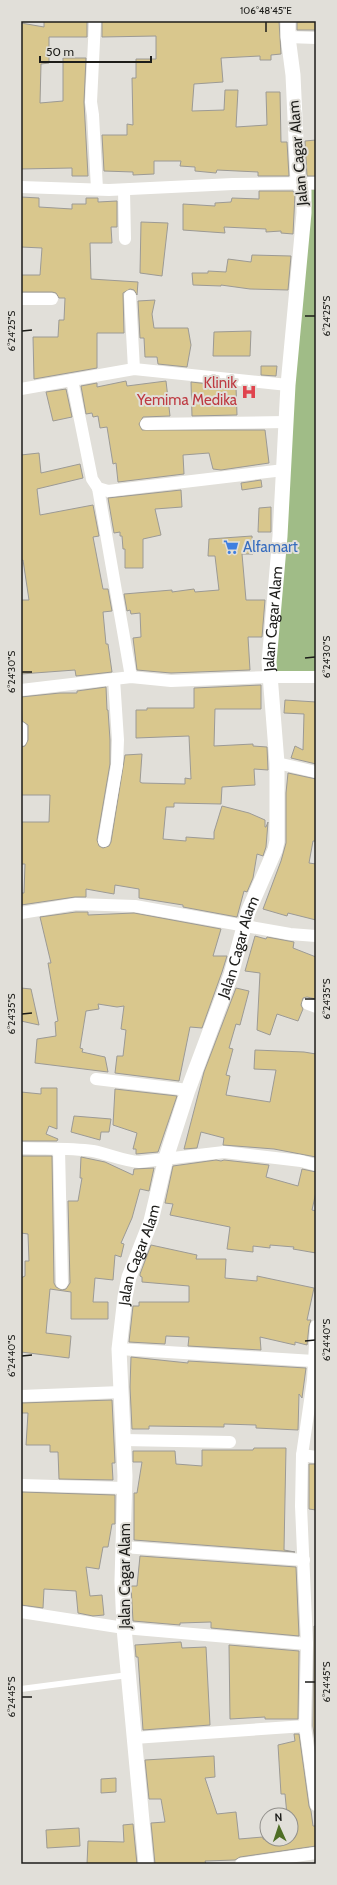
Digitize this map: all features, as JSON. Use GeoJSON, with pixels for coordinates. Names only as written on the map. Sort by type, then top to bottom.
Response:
{"type":"FeatureCollection","features":[{"type":"Feature","properties":{"kind":"street"},"geometry":{"type":"LineString","coordinates":[[95,21],[91,102],[97,189]]}},
{"type":"Feature","properties":{"kind":"street","name":"Jalan Cagar Alam"},"geometry":{"type":"LineString","coordinates":[[146,1864],[124,1628],[122,1581],[124,1488],[119,1349],[127,1286],[150,1221],[166,1158],[188,1090],[231,975],[244,925],[254,896],[277,840],[277,763],[269,677],[284,470],[288,385],[304,213],[304,191],[298,183],[293,75],[288,37],[288,21]]}},
{"type":"Feature","properties":{"kind":"street"},"geometry":{"type":"LineString","coordinates":[[288,37],[316,38]]}},
{"type":"Feature","properties":{"kind":"street"},"geometry":{"type":"LineString","coordinates":[[21,187],[124,190],[233,184],[316,183]]}},
{"type":"Feature","properties":{"kind":"street"},"geometry":{"type":"LineString","coordinates":[[124,190],[125,239]]}},
{"type":"Feature","properties":{"kind":"street"},"geometry":{"type":"LineString","coordinates":[[130,296],[134,369]]}},
{"type":"Feature","properties":{"kind":"street"},"geometry":{"type":"LineString","coordinates":[[21,299],[52,298]]}},
{"type":"Feature","properties":{"kind":"street"},"geometry":{"type":"LineString","coordinates":[[21,389],[134,369],[288,385]]}},
{"type":"Feature","properties":{"kind":"street"},"geometry":{"type":"LineString","coordinates":[[72,380],[92,479],[98,488],[131,677]]}},
{"type":"Feature","properties":{"kind":"street"},"geometry":{"type":"LineString","coordinates":[[146,424],[286,422]]}},
{"type":"Feature","properties":{"kind":"street"},"geometry":{"type":"LineString","coordinates":[[98,488],[108,491],[284,470]]}},
{"type":"Feature","properties":{"kind":"street"},"geometry":{"type":"LineString","coordinates":[[21,690],[131,677],[171,681],[269,677],[316,677]]}},
{"type":"Feature","properties":{"kind":"street"},"geometry":{"type":"LineString","coordinates":[[104,842],[116,765],[118,740],[114,679]]}},
{"type":"Feature","properties":{"kind":"street"},"geometry":{"type":"LineString","coordinates":[[21,728],[21,740]]}},
{"type":"Feature","properties":{"kind":"street"},"geometry":{"type":"LineString","coordinates":[[277,763],[316,772]]}},
{"type":"Feature","properties":{"kind":"street"},"geometry":{"type":"LineString","coordinates":[[21,914],[76,904],[135,906],[290,934],[316,936]]}},
{"type":"Feature","properties":{"kind":"street"},"geometry":{"type":"LineString","coordinates":[[96,1079],[188,1090]]}},
{"type":"Feature","properties":{"kind":"street"},"geometry":{"type":"LineString","coordinates":[[21,1148],[98,1152],[126,1161],[148,1161],[224,1152],[301,1161],[316,1166]]}},
{"type":"Feature","properties":{"kind":"street"},"geometry":{"type":"LineString","coordinates":[[59,1150],[62,1283]]}},
{"type":"Feature","properties":{"kind":"street"},"geometry":{"type":"LineString","coordinates":[[316,1326],[314,1361],[302,1455],[302,1506],[307,1644],[311,1687],[305,1726],[316,1805]]}},
{"type":"Feature","properties":{"kind":"street"},"geometry":{"type":"LineString","coordinates":[[119,1349],[314,1361]]}},
{"type":"Feature","properties":{"kind":"street"},"geometry":{"type":"LineString","coordinates":[[21,1396],[121,1392]]}},
{"type":"Feature","properties":{"kind":"street"},"geometry":{"type":"LineString","coordinates":[[123,1440],[230,1442]]}},
{"type":"Feature","properties":{"kind":"street"},"geometry":{"type":"LineString","coordinates":[[302,1455],[316,1457]]}},
{"type":"Feature","properties":{"kind":"street"},"geometry":{"type":"LineString","coordinates":[[21,1485],[124,1488]]}},
{"type":"Feature","properties":{"kind":"street"},"geometry":{"type":"LineString","coordinates":[[123,1548],[304,1560]]}},
{"type":"Feature","properties":{"kind":"street"},"geometry":{"type":"LineString","coordinates":[[21,1612],[124,1628],[307,1644]]}},
{"type":"Feature","properties":{"kind":"street"},"geometry":{"type":"LineString","coordinates":[[134,1738],[305,1726]]}},
{"type":"Feature","properties":{"kind":"street"},"geometry":{"type":"LineString","coordinates":[[241,1864],[316,1853]]}},
{"type":"Feature","properties":{"kind":"lane"},"geometry":{"type":"LineString","coordinates":[[21,1689],[129,1675]]}},
{"type":"Feature","properties":{"kind":"green space"},"geometry":{"type":"Polygon","coordinates":[[[309,190],[316,190],[316,672],[277,672],[274,647],[309,190]]]}},
{"type":"Feature","properties":{"kind":"building"},"geometry":{"type":"Polygon","coordinates":[[[44,21],[87,21],[87,37],[49,37],[49,63],[41,64],[40,103],[63,101],[63,58],[86,58],[84,102],[88,176],[72,176],[72,168],[21,169],[21,23],[44,27],[44,21]]]}},
{"type":"Feature","properties":{"kind":"building"},"geometry":{"type":"Polygon","coordinates":[[[102,21],[279,21],[281,54],[271,55],[271,60],[260,60],[260,56],[221,58],[223,82],[194,84],[192,111],[224,110],[225,90],[238,90],[236,127],[267,125],[266,92],[280,92],[281,142],[287,142],[289,176],[258,176],[258,172],[217,170],[216,173],[195,171],[195,167],[180,166],[181,161],[154,161],[154,174],[133,175],[133,172],[104,171],[102,135],[127,135],[127,124],[133,125],[132,78],[136,78],[136,59],[156,59],[156,36],[102,37],[102,21]]]}},
{"type":"Feature","properties":{"kind":"building"},"geometry":{"type":"Polygon","coordinates":[[[316,21],[316,30],[297,30],[297,22],[316,21]]]}},
{"type":"Feature","properties":{"kind":"building"},"geometry":{"type":"Polygon","coordinates":[[[316,140],[316,176],[307,176],[305,141],[316,140]]]}},
{"type":"Feature","properties":{"kind":"building"},"geometry":{"type":"Polygon","coordinates":[[[259,191],[293,191],[295,194],[293,234],[281,233],[281,231],[266,232],[266,229],[224,227],[225,233],[183,230],[183,204],[215,206],[215,203],[231,202],[232,198],[259,199],[259,191]]]}},
{"type":"Feature","properties":{"kind":"building"},"geometry":{"type":"Polygon","coordinates":[[[21,197],[39,198],[39,207],[72,209],[72,204],[86,204],[86,198],[98,198],[98,202],[117,201],[117,227],[111,227],[112,243],[90,243],[91,279],[138,282],[137,295],[134,290],[130,289],[123,293],[124,333],[97,333],[97,368],[34,379],[33,337],[58,337],[59,320],[64,320],[65,298],[59,298],[56,293],[52,292],[21,292],[21,275],[40,275],[42,248],[21,247],[21,197]]]}},
{"type":"Feature","properties":{"kind":"building"},"geometry":{"type":"Polygon","coordinates":[[[141,222],[168,223],[162,276],[140,273],[141,222]]]}},
{"type":"Feature","properties":{"kind":"building"},"geometry":{"type":"Polygon","coordinates":[[[252,255],[291,256],[288,290],[250,289],[221,285],[193,285],[192,273],[208,273],[208,271],[226,272],[228,259],[251,262],[252,255]]]}},
{"type":"Feature","properties":{"kind":"building"},"geometry":{"type":"Polygon","coordinates":[[[155,300],[152,314],[154,328],[188,328],[191,345],[187,367],[158,364],[157,357],[145,357],[144,338],[140,338],[138,301],[155,300]]]}},
{"type":"Feature","properties":{"kind":"building"},"geometry":{"type":"Polygon","coordinates":[[[251,331],[250,356],[213,356],[214,332],[251,331]]]}},
{"type":"Feature","properties":{"kind":"building"},"geometry":{"type":"Polygon","coordinates":[[[261,366],[277,366],[276,376],[261,375],[261,366]]]}},
{"type":"Feature","properties":{"kind":"building"},"geometry":{"type":"Polygon","coordinates":[[[126,381],[127,386],[166,381],[170,416],[143,417],[139,424],[142,430],[265,430],[269,463],[221,470],[213,469],[209,453],[183,455],[184,474],[118,482],[116,463],[113,464],[107,427],[100,428],[98,416],[93,417],[92,413],[86,414],[81,386],[97,383],[97,387],[126,381]]]}},
{"type":"Feature","properties":{"kind":"building"},"geometry":{"type":"Polygon","coordinates":[[[191,382],[236,387],[237,415],[192,416],[191,382]]]}},
{"type":"Feature","properties":{"kind":"building"},"geometry":{"type":"Polygon","coordinates":[[[66,389],[72,417],[53,421],[46,392],[66,389]]]}},
{"type":"Feature","properties":{"kind":"building"},"geometry":{"type":"Polygon","coordinates":[[[39,453],[41,473],[80,464],[83,478],[37,489],[40,515],[93,505],[99,536],[93,537],[103,589],[108,589],[112,611],[103,612],[106,644],[108,644],[112,672],[76,676],[75,670],[21,674],[21,600],[29,600],[23,560],[21,560],[21,455],[39,453]]]}},
{"type":"Feature","properties":{"kind":"building"},"geometry":{"type":"Polygon","coordinates":[[[261,480],[262,487],[242,490],[241,483],[261,480]]]}},
{"type":"Feature","properties":{"kind":"building"},"geometry":{"type":"Polygon","coordinates":[[[181,490],[182,507],[155,509],[161,535],[143,539],[143,568],[125,568],[125,549],[123,549],[122,536],[120,536],[120,532],[114,533],[108,498],[181,490]]]}},
{"type":"Feature","properties":{"kind":"building"},"geometry":{"type":"Polygon","coordinates":[[[271,507],[271,532],[258,532],[259,508],[271,507]]]}},
{"type":"Feature","properties":{"kind":"building"},"geometry":{"type":"Polygon","coordinates":[[[252,536],[253,554],[242,554],[246,600],[265,600],[262,637],[248,637],[250,670],[171,673],[137,670],[133,638],[141,637],[140,613],[131,614],[130,610],[127,611],[124,594],[172,590],[172,592],[194,589],[195,592],[219,590],[215,556],[208,556],[209,539],[252,536]]]}},
{"type":"Feature","properties":{"kind":"building"},"geometry":{"type":"Polygon","coordinates":[[[261,685],[261,709],[215,709],[214,746],[253,744],[253,746],[267,747],[268,770],[254,769],[255,785],[222,787],[221,804],[174,803],[174,807],[166,807],[163,839],[186,841],[186,837],[214,839],[214,832],[222,806],[249,813],[265,820],[265,827],[268,822],[266,847],[263,856],[257,854],[253,878],[247,892],[244,891],[237,917],[183,907],[183,905],[139,898],[139,889],[115,885],[114,894],[86,889],[86,897],[75,897],[21,905],[21,893],[24,893],[25,864],[21,864],[21,822],[49,822],[50,795],[21,795],[21,747],[25,746],[28,740],[28,725],[22,721],[21,697],[60,693],[77,693],[77,691],[106,687],[110,740],[110,764],[97,840],[99,846],[103,848],[109,846],[111,842],[125,755],[142,754],[140,782],[142,783],[185,784],[185,778],[191,779],[189,736],[136,738],[136,710],[147,710],[147,708],[194,708],[194,688],[261,685]]]}},
{"type":"Feature","properties":{"kind":"building"},"geometry":{"type":"Polygon","coordinates":[[[285,700],[316,702],[316,764],[291,758],[295,746],[303,750],[304,714],[284,713],[285,700]]]}},
{"type":"Feature","properties":{"kind":"building"},"geometry":{"type":"Polygon","coordinates":[[[288,773],[316,779],[316,841],[313,841],[309,863],[316,864],[316,920],[288,913],[287,916],[263,909],[281,861],[286,843],[286,793],[288,773]]]}},
{"type":"Feature","properties":{"kind":"building"},"geometry":{"type":"Polygon","coordinates":[[[76,912],[88,912],[88,915],[134,913],[221,929],[213,956],[227,956],[202,1028],[190,1027],[179,1081],[115,1073],[117,1056],[123,1056],[126,1030],[121,1029],[124,1006],[117,1007],[98,1004],[99,1009],[86,1011],[80,1048],[83,1049],[82,1052],[105,1057],[108,1072],[35,1063],[37,1039],[56,1036],[55,1022],[58,1021],[48,963],[51,963],[40,917],[76,912]]]}},
{"type":"Feature","properties":{"kind":"building"},"geometry":{"type":"Polygon","coordinates":[[[255,936],[266,939],[267,937],[294,942],[293,948],[316,957],[316,999],[307,997],[303,998],[301,1005],[303,1009],[298,1021],[277,1014],[270,1035],[257,1030],[260,973],[245,971],[255,936]]]}},
{"type":"Feature","properties":{"kind":"building"},"geometry":{"type":"Polygon","coordinates":[[[21,988],[31,989],[39,1025],[21,1021],[21,988]]]}},
{"type":"Feature","properties":{"kind":"building"},"geometry":{"type":"Polygon","coordinates":[[[236,988],[249,991],[240,1025],[236,1024],[229,1048],[233,1049],[226,1075],[230,1076],[226,1095],[270,1102],[276,1070],[254,1069],[255,1050],[304,1052],[316,1054],[316,1157],[274,1149],[223,1145],[224,1138],[201,1132],[197,1148],[184,1149],[204,1072],[236,988]]]}},
{"type":"Feature","properties":{"kind":"building"},"geometry":{"type":"Polygon","coordinates":[[[41,1088],[57,1088],[57,1129],[49,1126],[46,1134],[58,1139],[57,1141],[21,1141],[21,1092],[41,1094],[41,1088]]]}},
{"type":"Feature","properties":{"kind":"building"},"geometry":{"type":"Polygon","coordinates":[[[115,1089],[177,1096],[158,1152],[136,1154],[136,1149],[133,1149],[137,1133],[113,1125],[115,1089]]]}},
{"type":"Feature","properties":{"kind":"building"},"geometry":{"type":"Polygon","coordinates":[[[74,1116],[111,1119],[109,1132],[101,1132],[100,1140],[71,1132],[74,1116]]]}},
{"type":"Feature","properties":{"kind":"building"},"geometry":{"type":"Polygon","coordinates":[[[21,1156],[52,1156],[54,1283],[56,1287],[62,1290],[66,1289],[70,1283],[68,1201],[78,1201],[82,1178],[80,1178],[81,1157],[105,1162],[133,1175],[134,1169],[154,1168],[149,1191],[140,1189],[132,1218],[121,1243],[124,1244],[121,1257],[115,1255],[113,1280],[95,1278],[93,1302],[108,1302],[108,1319],[71,1319],[71,1292],[50,1289],[46,1333],[71,1336],[69,1358],[21,1352],[21,1278],[25,1276],[25,1261],[29,1261],[28,1234],[21,1233],[21,1156]]]}},
{"type":"Feature","properties":{"kind":"building"},"geometry":{"type":"Polygon","coordinates":[[[216,1160],[269,1165],[266,1177],[298,1186],[302,1169],[316,1172],[316,1192],[312,1210],[316,1211],[316,1253],[293,1249],[294,1247],[270,1245],[270,1248],[253,1246],[253,1252],[227,1249],[230,1227],[170,1215],[173,1204],[165,1203],[173,1166],[216,1160]]]}},
{"type":"Feature","properties":{"kind":"building"},"geometry":{"type":"Polygon","coordinates":[[[151,1245],[197,1255],[196,1259],[226,1259],[225,1278],[257,1281],[257,1276],[314,1288],[307,1320],[311,1320],[307,1345],[295,1342],[295,1345],[260,1337],[261,1350],[188,1346],[189,1337],[166,1336],[165,1344],[129,1342],[133,1306],[139,1306],[139,1302],[189,1302],[189,1286],[142,1282],[142,1277],[140,1274],[151,1245]]]}},
{"type":"Feature","properties":{"kind":"building"},"geometry":{"type":"Polygon","coordinates":[[[131,1357],[188,1363],[188,1361],[306,1368],[302,1398],[299,1394],[298,1430],[256,1428],[256,1425],[224,1424],[224,1427],[149,1426],[149,1429],[132,1429],[130,1387],[131,1357]]]}},
{"type":"Feature","properties":{"kind":"building"},"geometry":{"type":"Polygon","coordinates":[[[112,1400],[115,1463],[112,1463],[113,1480],[59,1479],[58,1452],[50,1452],[50,1445],[26,1445],[28,1413],[21,1413],[21,1403],[112,1400]]]}},
{"type":"Feature","properties":{"kind":"building"},"geometry":{"type":"Polygon","coordinates":[[[254,1448],[286,1448],[284,1550],[295,1552],[134,1540],[134,1493],[137,1493],[142,1462],[133,1462],[133,1451],[175,1451],[176,1464],[202,1466],[202,1450],[253,1450],[254,1448]]]}},
{"type":"Feature","properties":{"kind":"building"},"geometry":{"type":"Polygon","coordinates":[[[309,1464],[316,1464],[316,1510],[309,1509],[309,1464]]]}},
{"type":"Feature","properties":{"kind":"building"},"geometry":{"type":"Polygon","coordinates":[[[21,1492],[115,1495],[115,1524],[112,1524],[108,1547],[103,1547],[99,1569],[86,1567],[90,1596],[102,1595],[104,1615],[93,1616],[78,1613],[76,1591],[44,1589],[43,1608],[21,1605],[21,1492]]]}},
{"type":"Feature","properties":{"kind":"building"},"geometry":{"type":"Polygon","coordinates":[[[140,1556],[296,1567],[299,1636],[211,1628],[211,1622],[180,1623],[180,1625],[133,1621],[131,1586],[137,1586],[140,1556]]]}},
{"type":"Feature","properties":{"kind":"building"},"geometry":{"type":"Polygon","coordinates":[[[314,1626],[316,1626],[316,1751],[313,1726],[314,1626]]]}},
{"type":"Feature","properties":{"kind":"building"},"geometry":{"type":"Polygon","coordinates":[[[181,1642],[182,1648],[206,1647],[210,1725],[143,1730],[138,1657],[136,1657],[135,1645],[181,1642]]]}},
{"type":"Feature","properties":{"kind":"building"},"geometry":{"type":"Polygon","coordinates":[[[229,1645],[299,1651],[298,1719],[265,1719],[265,1717],[230,1719],[229,1645]]]}},
{"type":"Feature","properties":{"kind":"building"},"geometry":{"type":"Polygon","coordinates":[[[294,1734],[299,1734],[309,1806],[313,1826],[316,1826],[316,1846],[240,1857],[235,1860],[205,1861],[206,1864],[155,1864],[151,1823],[165,1822],[161,1799],[149,1799],[145,1760],[214,1756],[215,1777],[205,1778],[217,1814],[236,1812],[239,1839],[259,1837],[259,1847],[299,1847],[299,1807],[286,1807],[285,1794],[281,1794],[278,1745],[295,1741],[294,1734]]]}},
{"type":"Feature","properties":{"kind":"building"},"geometry":{"type":"Polygon","coordinates":[[[116,1778],[116,1792],[101,1793],[101,1779],[116,1778]]]}},
{"type":"Feature","properties":{"kind":"building"},"geometry":{"type":"Polygon","coordinates":[[[133,1824],[137,1864],[87,1864],[88,1841],[124,1842],[123,1825],[133,1824]]]}},
{"type":"Feature","properties":{"kind":"building"},"geometry":{"type":"Polygon","coordinates":[[[79,1828],[80,1846],[47,1848],[46,1830],[79,1828]]]}},
{"type":"Feature","properties":{"kind":"place","name":"Klinik Yemima Medika"},"geometry":{"type":"Point","coordinates":[249,392]}},
{"type":"Feature","properties":{"kind":"place","name":"Alfamart"},"geometry":{"type":"Point","coordinates":[231,547]}}]}
